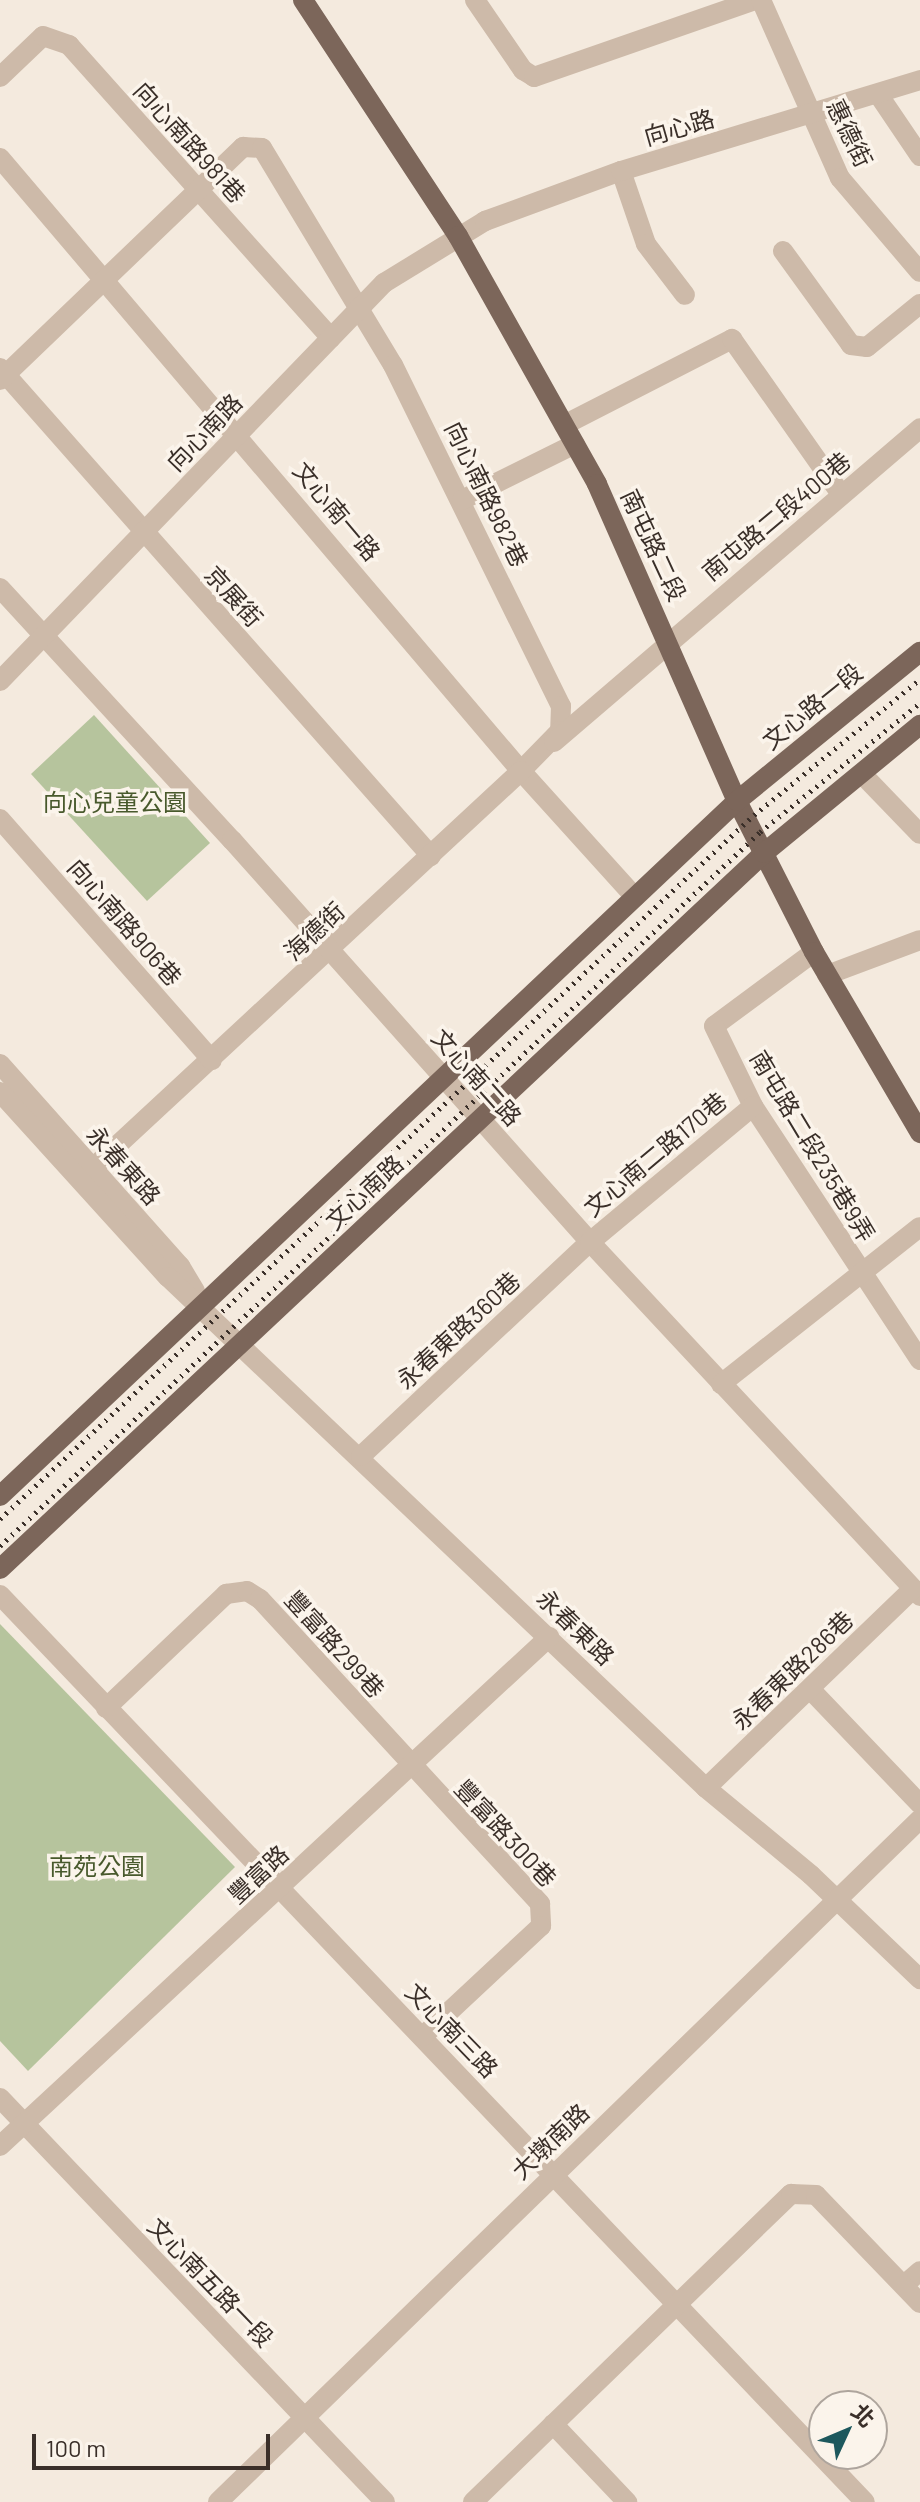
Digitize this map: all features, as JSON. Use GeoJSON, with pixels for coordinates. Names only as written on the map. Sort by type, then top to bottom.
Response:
{"type":"FeatureCollection","features":[{"type":"Feature","properties":{"kind":"main road","name":"南屯路二段"},"geometry":{"type":"LineString","coordinates":[[303,0],[458,236],[575,444],[670,641],[737,801],[814,952],[920,1133]]}},
{"type":"Feature","properties":{"kind":"main road","name":"文心路一段"},"geometry":{"type":"LineString","coordinates":[[737,801],[920,652]]}},
{"type":"Feature","properties":{"kind":"main road"},"geometry":{"type":"LineString","coordinates":[[764,853],[920,725]]}},
{"type":"Feature","properties":{"kind":"main road","name":"文心南路"},"geometry":{"type":"LineString","coordinates":[[0,1496],[737,801]]}},
{"type":"Feature","properties":{"kind":"main road","name":"文心南路"},"geometry":{"type":"LineString","coordinates":[[0,1569],[764,853]]}},
{"type":"Feature","properties":{"kind":"street"},"geometry":{"type":"LineString","coordinates":[[475,0],[523,70],[534,77],[758,0]]}},
{"type":"Feature","properties":{"kind":"street","name":"惠德街"},"geometry":{"type":"LineString","coordinates":[[758,0],[840,178],[920,272]]}},
{"type":"Feature","properties":{"kind":"street","name":"向心南路981巷"},"geometry":{"type":"LineString","coordinates":[[0,77],[43,36],[69,45],[331,338]]}},
{"type":"Feature","properties":{"kind":"street","name":"向心路"},"geometry":{"type":"LineString","coordinates":[[458,236],[621,171],[920,80]]}},
{"type":"Feature","properties":{"kind":"street"},"geometry":{"type":"LineString","coordinates":[[878,94],[920,156]]}},
{"type":"Feature","properties":{"kind":"street","name":"向心南路982巷"},"geometry":{"type":"LineString","coordinates":[[198,190],[243,147],[262,148],[360,308],[462,500],[561,706]]}},
{"type":"Feature","properties":{"kind":"street","name":"文心南一路"},"geometry":{"type":"LineString","coordinates":[[0,158],[239,434],[521,771],[635,897]]}},
{"type":"Feature","properties":{"kind":"street"},"geometry":{"type":"LineString","coordinates":[[621,171],[646,244],[685,295]]}},
{"type":"Feature","properties":{"kind":"street"},"geometry":{"type":"LineString","coordinates":[[2,374],[198,190]]}},
{"type":"Feature","properties":{"kind":"street","name":"向心南路"},"geometry":{"type":"LineString","coordinates":[[0,681],[384,283],[458,236]]}},
{"type":"Feature","properties":{"kind":"street"},"geometry":{"type":"LineString","coordinates":[[783,251],[851,345],[867,347],[920,304]]}},
{"type":"Feature","properties":{"kind":"street"},"geometry":{"type":"LineString","coordinates":[[564,425],[732,339],[841,494]]}},
{"type":"Feature","properties":{"kind":"street","name":"京展街"},"geometry":{"type":"LineString","coordinates":[[2,374],[431,856]]}},
{"type":"Feature","properties":{"kind":"street","name":"南屯路二段400巷"},"geometry":{"type":"LineString","coordinates":[[521,771],[920,428]]}},
{"type":"Feature","properties":{"kind":"street"},"geometry":{"type":"LineString","coordinates":[[462,500],[575,444]]}},
{"type":"Feature","properties":{"kind":"street","name":"文心南二路"},"geometry":{"type":"LineString","coordinates":[[0,588],[590,1242],[917,1593]]}},
{"type":"Feature","properties":{"kind":"street","name":"海德街"},"geometry":{"type":"LineString","coordinates":[[86,1174],[331,952],[521,771],[560,731],[561,706]]}},
{"type":"Feature","properties":{"kind":"street"},"geometry":{"type":"LineString","coordinates":[[862,774],[920,834]]}},
{"type":"Feature","properties":{"kind":"street","name":"向心南路906巷"},"geometry":{"type":"LineString","coordinates":[[0,819],[212,1060]]}},
{"type":"Feature","properties":{"kind":"street"},"geometry":{"type":"LineString","coordinates":[[827,975],[920,940]]}},
{"type":"Feature","properties":{"kind":"street","name":"南屯路二段235巷9弄"},"geometry":{"type":"LineString","coordinates":[[814,952],[714,1026],[753,1106],[861,1275],[920,1360]]}},
{"type":"Feature","properties":{"kind":"street","name":"永春東路"},"geometry":{"type":"LineString","coordinates":[[0,1064],[86,1174]]}},
{"type":"Feature","properties":{"kind":"street","name":"永春東路"},"geometry":{"type":"LineString","coordinates":[[0,1092],[180,1266],[203,1304],[242,1342],[706,1788],[836,1899],[920,1979]]}},
{"type":"Feature","properties":{"kind":"street","name":"文心南二路170巷"},"geometry":{"type":"LineString","coordinates":[[590,1242],[753,1106]]}},
{"type":"Feature","properties":{"kind":"street"},"geometry":{"type":"LineString","coordinates":[[721,1384],[920,1227]]}},
{"type":"Feature","properties":{"kind":"street","name":"永春東路360巷"},"geometry":{"type":"LineString","coordinates":[[361,1456],[590,1242]]}},
{"type":"Feature","properties":{"kind":"street","name":"豐富路299巷"},"geometry":{"type":"LineString","coordinates":[[106,1708],[226,1594],[247,1591],[260,1599],[409,1767]]}},
{"type":"Feature","properties":{"kind":"street","name":"永春東路286巷"},"geometry":{"type":"LineString","coordinates":[[706,1788],[917,1593]]}},
{"type":"Feature","properties":{"kind":"street","name":"文心南三路"},"geometry":{"type":"LineString","coordinates":[[0,1595],[865,2502]]}},
{"type":"Feature","properties":{"kind":"street","name":"豐富路"},"geometry":{"type":"LineString","coordinates":[[0,2146],[549,1637]]}},
{"type":"Feature","properties":{"kind":"street"},"geometry":{"type":"LineString","coordinates":[[810,1689],[920,1804]]}},
{"type":"Feature","properties":{"kind":"street","name":"豐富路300巷"},"geometry":{"type":"LineString","coordinates":[[409,1767],[540,1904],[541,1926],[423,2036]]}},
{"type":"Feature","properties":{"kind":"street","name":"大墩南路"},"geometry":{"type":"LineString","coordinates":[[218,2502],[920,1819]]}},
{"type":"Feature","properties":{"kind":"street","name":"文心南五路一段"},"geometry":{"type":"LineString","coordinates":[[0,2098],[385,2502]]}},
{"type":"Feature","properties":{"kind":"street"},"geometry":{"type":"LineString","coordinates":[[473,2502],[791,2194],[805,2191],[816,2195],[920,2303]]}},
{"type":"Feature","properties":{"kind":"street"},"geometry":{"type":"LineString","coordinates":[[904,2285],[920,2271]]}},
{"type":"Feature","properties":{"kind":"street"},"geometry":{"type":"LineString","coordinates":[[553,2424],[627,2502]]}},
{"type":"Feature","properties":{"kind":"green space","name":"向心兒童公園"},"geometry":{"type":"Polygon","coordinates":[[[94,715],[210,843],[147,901],[31,774],[94,715]]]}},
{"type":"Feature","properties":{"kind":"green space","name":"南苑公園"},"geometry":{"type":"Polygon","coordinates":[[[0,1624],[235,1867],[28,2071],[0,2041],[0,1624]]]}},
{"type":"Feature","properties":{"kind":"railway"},"geometry":{"type":"LineString","coordinates":[[0,1519],[754,815],[920,679]]}},
{"type":"Feature","properties":{"kind":"railway"},"geometry":{"type":"LineString","coordinates":[[0,1546],[760,832],[920,703]]}}]}
